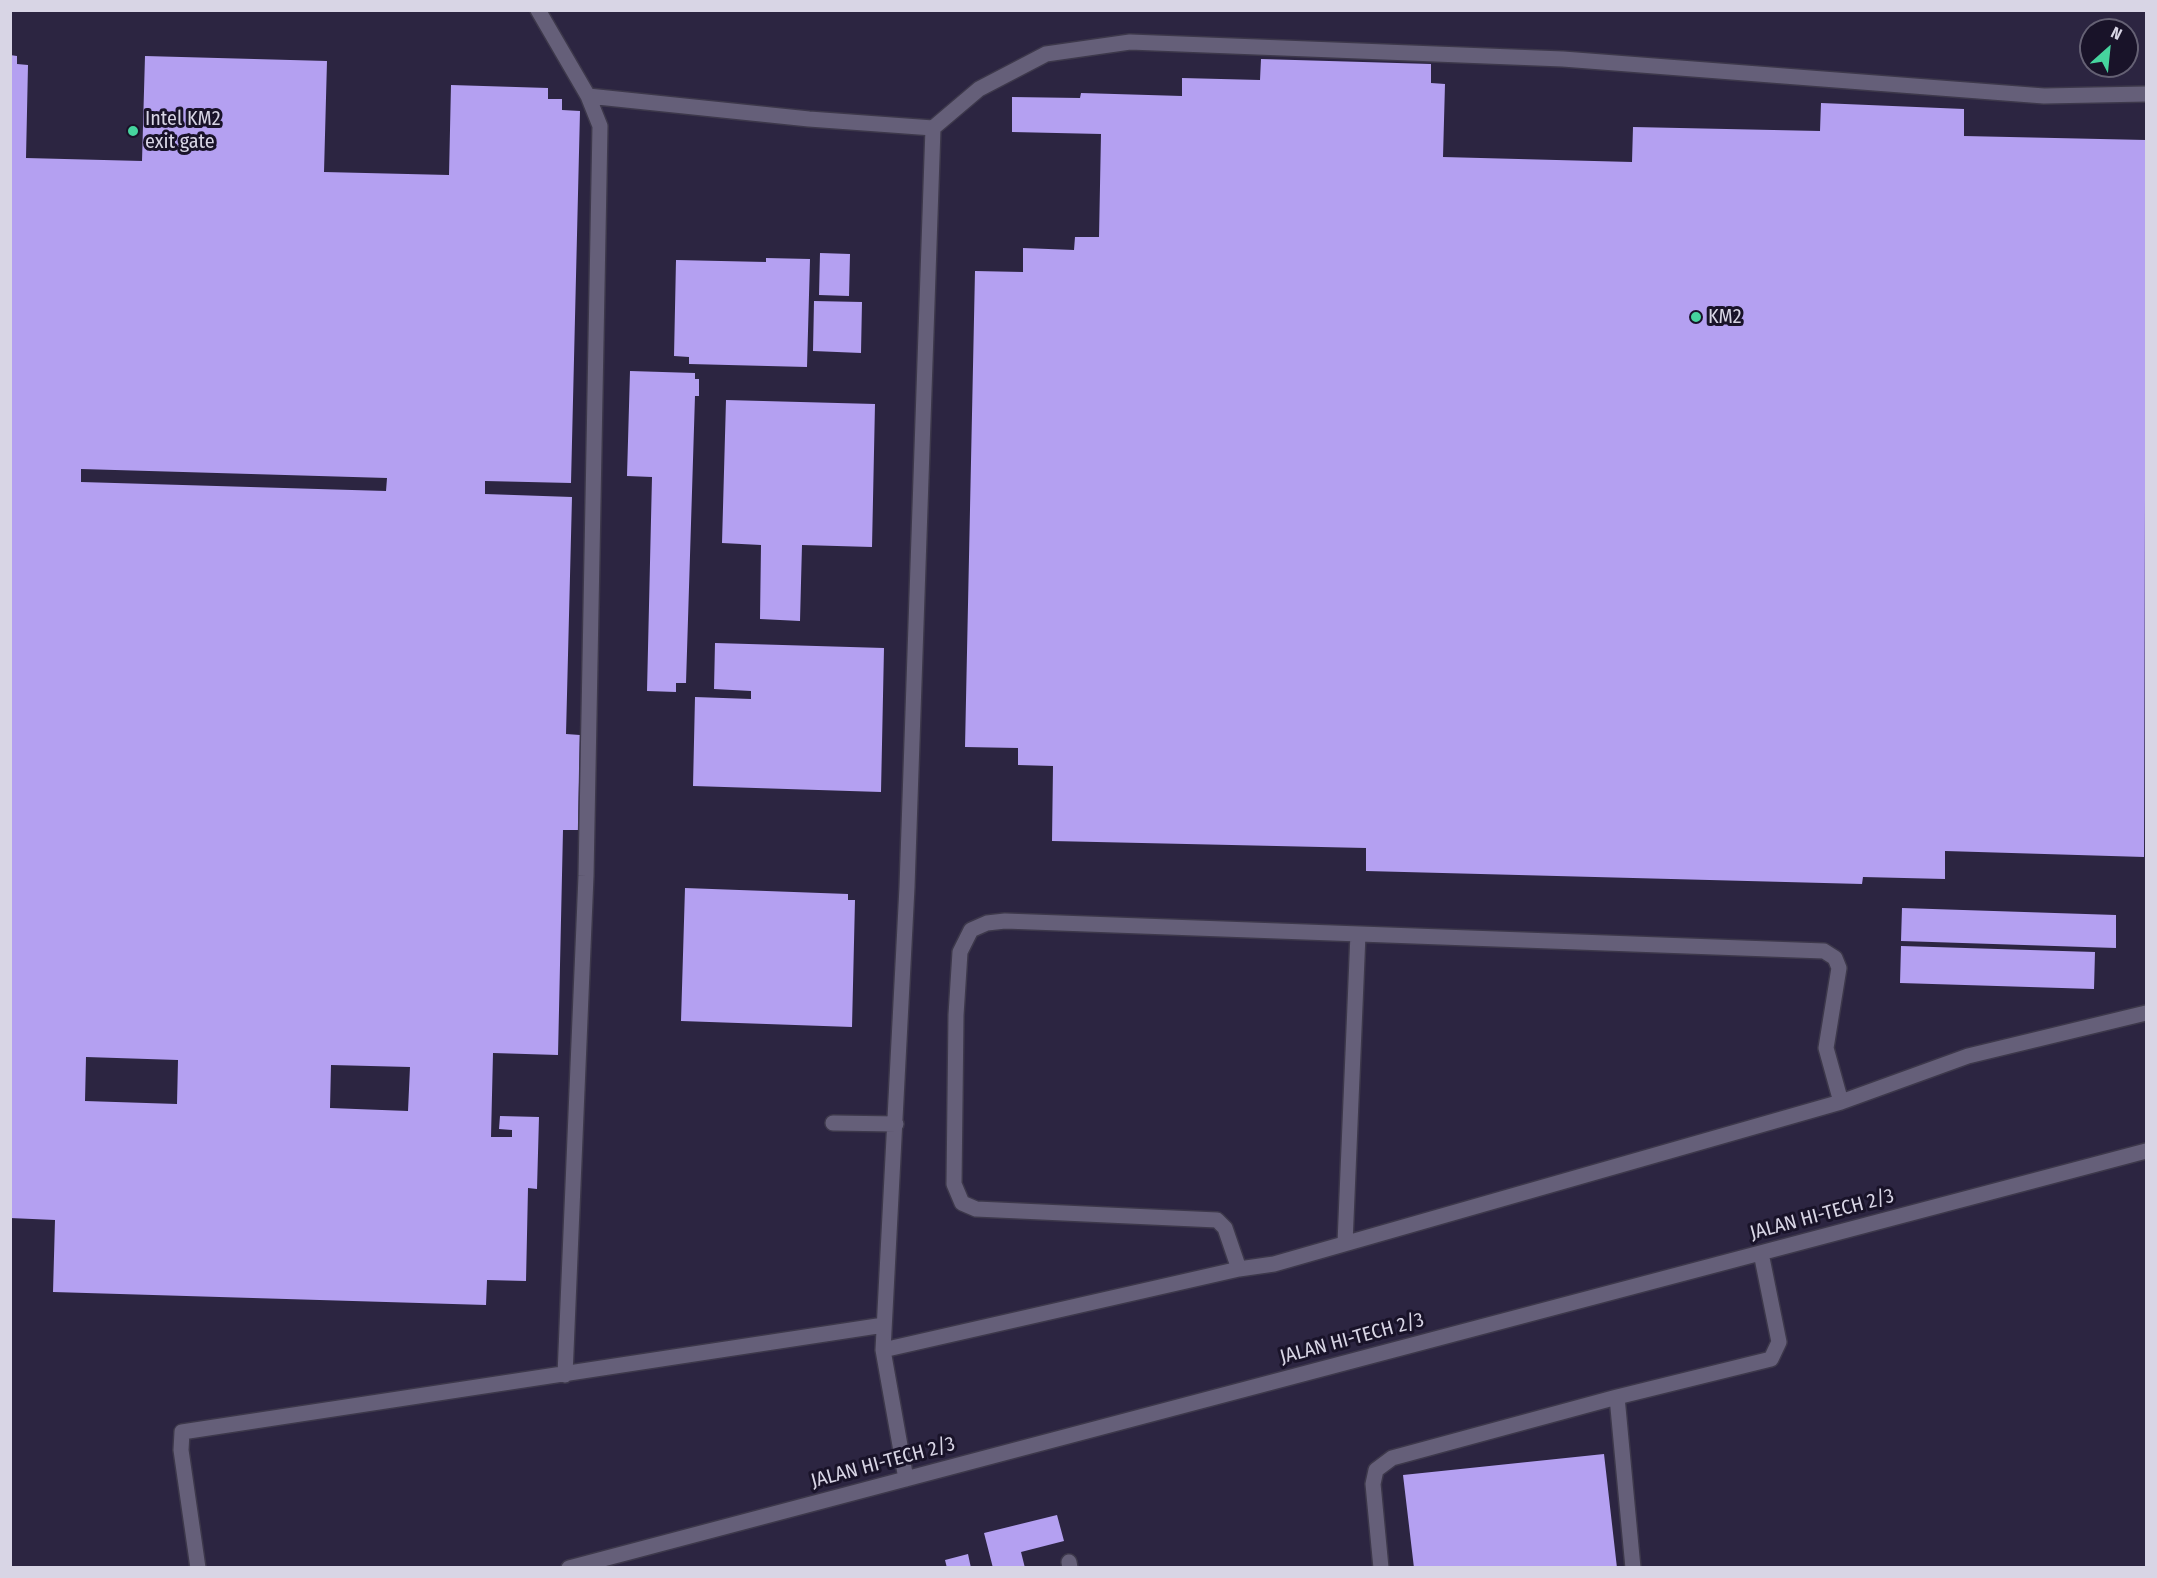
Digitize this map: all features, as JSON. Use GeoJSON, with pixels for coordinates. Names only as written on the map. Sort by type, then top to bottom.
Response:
{"type":"FeatureCollection","features":[{"type":"Feature","properties":{"kind":"street"},"geometry":{"type":"LineString","coordinates":[[538,10],[588,96],[600,126],[586,876],[565,1375]]}},
{"type":"Feature","properties":{"kind":"street"},"geometry":{"type":"LineString","coordinates":[[588,96],[809,119],[933,128],[979,89],[1046,54],[1130,42],[1563,59],[2044,96],[2146,94]]}},
{"type":"Feature","properties":{"kind":"street"},"geometry":{"type":"LineString","coordinates":[[906,1479],[883,1350],[896,1124],[933,128]]}},
{"type":"Feature","properties":{"kind":"street"},"geometry":{"type":"LineString","coordinates":[[1239,1269],[1225,1228],[1217,1220],[976,1209],[962,1203],[954,1184],[956,1024],[960,952],[971,930],[987,923],[1005,921],[1824,951],[1835,958],[1839,968],[1826,1048],[1841,1102]]}},
{"type":"Feature","properties":{"kind":"street"},"geometry":{"type":"LineString","coordinates":[[1345,1243],[1358,934]]}},
{"type":"Feature","properties":{"kind":"street"},"geometry":{"type":"LineString","coordinates":[[883,1350],[1239,1269],[1274,1264],[1841,1102],[1968,1056],[2146,1013]]}},
{"type":"Feature","properties":{"kind":"street"},"geometry":{"type":"LineString","coordinates":[[833,1123],[896,1124]]}},
{"type":"Feature","properties":{"kind":"street","name":"JALAN HI-TECH 2/3"},"geometry":{"type":"LineString","coordinates":[[569,1568],[2146,1151]]}},
{"type":"Feature","properties":{"kind":"street"},"geometry":{"type":"LineString","coordinates":[[1381,1568],[1372,1484],[1376,1470],[1392,1458],[1617,1397],[1771,1359],[1779,1342],[1761,1253]]}},
{"type":"Feature","properties":{"kind":"street"},"geometry":{"type":"LineString","coordinates":[[198,1568],[181,1450],[182,1432],[884,1325]]}},
{"type":"Feature","properties":{"kind":"street"},"geometry":{"type":"LineString","coordinates":[[1617,1397],[1633,1568]]}},
{"type":"Feature","properties":{"kind":"shaded area"},"geometry":{"type":"Polygon","coordinates":[[[11,11],[2146,11],[2146,1567],[11,1567],[11,11]]]}},
{"type":"Feature","properties":{"kind":"building"},"geometry":{"type":"Polygon","coordinates":[[[10,55],[17,56],[17,64],[28,65],[26,158],[142,161],[145,56],[327,61],[324,172],[449,175],[451,85],[548,88],[548,99],[562,99],[562,110],[580,111],[571,483],[485,481],[485,494],[572,497],[566,734],[580,735],[578,830],[563,830],[558,1055],[493,1053],[491,1137],[512,1137],[512,1130],[499,1129],[500,1116],[539,1117],[537,1189],[528,1188],[526,1281],[487,1280],[486,1305],[53,1292],[55,1220],[10,1218],[10,55]],[[81,469],[81,482],[386,491],[387,478],[81,469]],[[86,1057],[85,1101],[177,1104],[178,1060],[86,1057]],[[331,1065],[330,1108],[408,1111],[410,1067],[331,1065]]]}},
{"type":"Feature","properties":{"kind":"building"},"geometry":{"type":"Polygon","coordinates":[[[1261,59],[1431,64],[1431,83],[1445,84],[1443,157],[1632,162],[1633,127],[1820,131],[1821,103],[1964,109],[1964,136],[2146,140],[2144,857],[1945,851],[1945,879],[1863,877],[1862,884],[1366,871],[1366,848],[1052,841],[1053,766],[1018,765],[1018,748],[965,747],[975,271],[1023,272],[1023,248],[1074,250],[1075,237],[1099,237],[1101,134],[1012,132],[1012,97],[1080,98],[1081,93],[1182,96],[1182,78],[1260,80],[1261,59]]]}},
{"type":"Feature","properties":{"kind":"building"},"geometry":{"type":"Polygon","coordinates":[[[820,253],[850,254],[849,296],[819,295],[820,253]]]}},
{"type":"Feature","properties":{"kind":"building"},"geometry":{"type":"Polygon","coordinates":[[[766,258],[810,259],[807,367],[689,364],[689,357],[674,356],[676,260],[766,262],[766,258]]]}},
{"type":"Feature","properties":{"kind":"building"},"geometry":{"type":"Polygon","coordinates":[[[814,301],[862,302],[861,353],[813,351],[814,301]]]}},
{"type":"Feature","properties":{"kind":"building"},"geometry":{"type":"Polygon","coordinates":[[[630,371],[695,373],[695,379],[699,379],[699,396],[695,396],[686,683],[676,683],[676,692],[647,691],[652,477],[627,476],[630,371]]]}},
{"type":"Feature","properties":{"kind":"building"},"geometry":{"type":"Polygon","coordinates":[[[726,400],[875,404],[872,547],[802,545],[800,621],[760,619],[761,545],[722,543],[726,400]]]}},
{"type":"Feature","properties":{"kind":"building"},"geometry":{"type":"Polygon","coordinates":[[[715,643],[884,648],[881,792],[693,786],[695,697],[751,699],[751,691],[714,689],[715,643]]]}},
{"type":"Feature","properties":{"kind":"building"},"geometry":{"type":"Polygon","coordinates":[[[685,888],[848,894],[848,900],[855,900],[852,1027],[681,1021],[685,888]]]}},
{"type":"Feature","properties":{"kind":"building"},"geometry":{"type":"Polygon","coordinates":[[[1902,908],[2116,915],[2116,948],[1901,941],[1902,908]]]}},
{"type":"Feature","properties":{"kind":"building"},"geometry":{"type":"Polygon","coordinates":[[[1901,946],[2095,952],[2094,989],[1900,983],[1901,946]]]}},
{"type":"Feature","properties":{"kind":"building"},"geometry":{"type":"Polygon","coordinates":[[[1604,1454],[1617,1568],[1414,1568],[1403,1475],[1604,1454]]]}},
{"type":"Feature","properties":{"kind":"building"},"geometry":{"type":"Polygon","coordinates":[[[1057,1515],[1064,1541],[1021,1552],[1025,1568],[993,1568],[984,1533],[1057,1515]]]}},
{"type":"Feature","properties":{"kind":"building"},"geometry":{"type":"Polygon","coordinates":[[[968,1554],[971,1568],[947,1568],[945,1560],[968,1554]]]}},
{"type":"Feature","properties":{"kind":"place","name":"Intel KM2 exit gate"},"geometry":{"type":"Point","coordinates":[133,131]}},
{"type":"Feature","properties":{"kind":"place","name":"KM2"},"geometry":{"type":"Point","coordinates":[1696,317]}}]}
